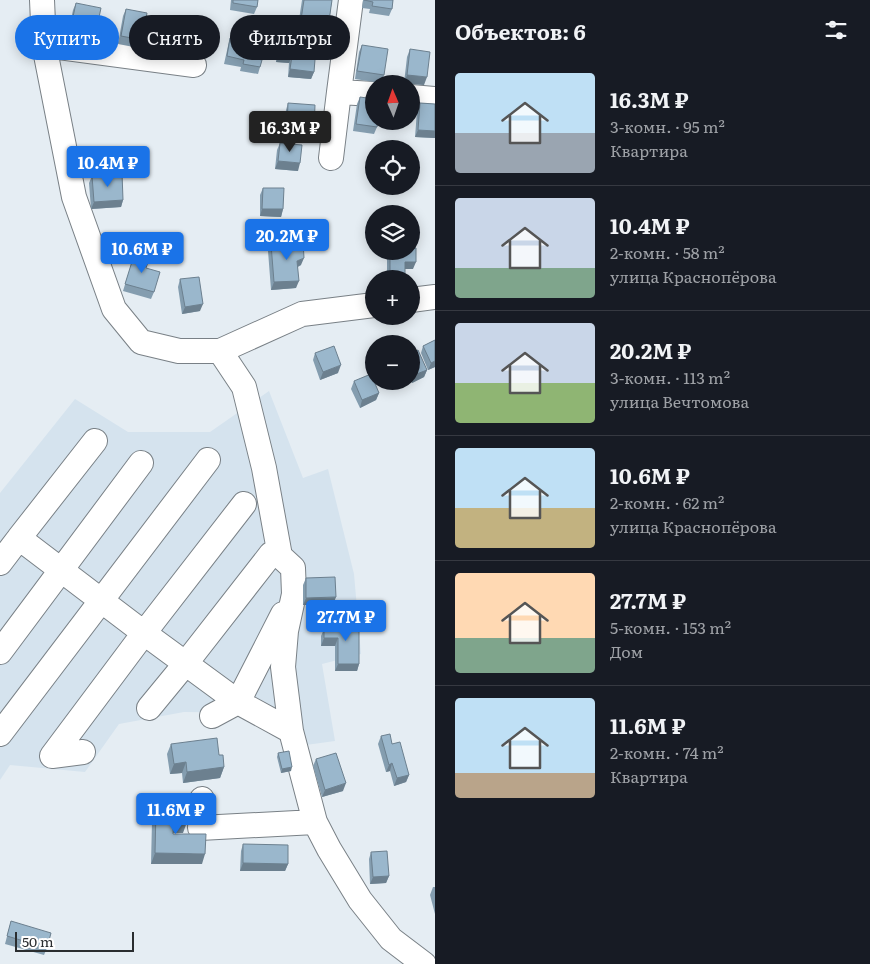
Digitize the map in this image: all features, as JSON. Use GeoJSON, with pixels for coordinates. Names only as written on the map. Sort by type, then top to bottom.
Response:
{"type":"FeatureCollection","features":[{"type":"Feature","properties":{"kind":"street"},"geometry":{"type":"LineString","coordinates":[[42,0],[43,15]]}},
{"type":"Feature","properties":{"kind":"street"},"geometry":{"type":"LineString","coordinates":[[331,158],[350,0]]}},
{"type":"Feature","properties":{"kind":"street"},"geometry":{"type":"LineString","coordinates":[[119,55],[194,65]]}},
{"type":"Feature","properties":{"kind":"street"},"geometry":{"type":"LineString","coordinates":[[47,60],[74,197],[114,309],[141,342],[179,350],[220,351],[302,314],[365,306]]}},
{"type":"Feature","properties":{"kind":"street"},"geometry":{"type":"LineString","coordinates":[[339,92],[365,93]]}},
{"type":"Feature","properties":{"kind":"street"},"geometry":{"type":"LineString","coordinates":[[420,98],[435,99]]}},
{"type":"Feature","properties":{"kind":"street"},"geometry":{"type":"LineString","coordinates":[[420,299],[435,297]]}},
{"type":"Feature","properties":{"kind":"street"},"geometry":{"type":"LineString","coordinates":[[220,351],[244,386],[264,468],[280,556]]}},
{"type":"Feature","properties":{"kind":"street"},"geometry":{"type":"LineString","coordinates":[[0,563],[94,441]]}},
{"type":"Feature","properties":{"kind":"street"},"geometry":{"type":"LineString","coordinates":[[0,734],[208,460]]}},
{"type":"Feature","properties":{"kind":"street"},"geometry":{"type":"LineString","coordinates":[[0,652],[141,463]]}},
{"type":"Feature","properties":{"kind":"street"},"geometry":{"type":"LineString","coordinates":[[83,752],[52,756],[144,632],[244,504]]}},
{"type":"Feature","properties":{"kind":"street"},"geometry":{"type":"LineString","coordinates":[[20,538],[238,702],[291,732]]}},
{"type":"Feature","properties":{"kind":"street"},"geometry":{"type":"LineString","coordinates":[[148,708],[186,663],[271,554],[280,556],[293,568],[294,594],[286,631],[283,668],[291,732],[315,822],[328,849],[360,900],[409,959]]}},
{"type":"Feature","properties":{"kind":"street"},"geometry":{"type":"LineString","coordinates":[[212,716],[238,702],[294,594]]}},
{"type":"Feature","properties":{"kind":"street"},"geometry":{"type":"LineString","coordinates":[[202,799],[200,828],[315,822]]}},
{"type":"Feature","properties":{"kind":"shaded area"},"geometry":{"type":"Polygon","coordinates":[[[269,391],[303,478],[328,469],[354,574],[361,654],[322,664],[335,741],[284,748],[277,713],[184,712],[119,724],[85,772],[10,765],[0,780],[0,493],[75,399],[128,432],[210,432],[269,391]]]}},
{"type":"Feature","properties":{"kind":"building"},"geometry":{"type":"Polygon","coordinates":[[[233,0],[258,0],[257,7],[233,3],[233,0]]]}},
{"type":"Feature","properties":{"kind":"building"},"geometry":{"type":"Polygon","coordinates":[[[304,0],[332,0],[330,15],[302,15],[304,0]]]}},
{"type":"Feature","properties":{"kind":"building"},"geometry":{"type":"Polygon","coordinates":[[[364,0],[393,0],[392,9],[372,6],[373,2],[364,0]]]}},
{"type":"Feature","properties":{"kind":"building"},"geometry":{"type":"Polygon","coordinates":[[[76,3],[101,8],[99,15],[73,15],[76,3]]]}},
{"type":"Feature","properties":{"kind":"building"},"geometry":{"type":"Polygon","coordinates":[[[126,9],[147,13],[147,15],[129,15],[129,38],[121,36],[126,9]]]}},
{"type":"Feature","properties":{"kind":"building"},"geometry":{"type":"Polygon","coordinates":[[[230,38],[230,57],[227,56],[230,38]]]}},
{"type":"Feature","properties":{"kind":"building"},"geometry":{"type":"Polygon","coordinates":[[[362,45],[388,49],[384,75],[357,71],[362,45]]]}},
{"type":"Feature","properties":{"kind":"building"},"geometry":{"type":"Polygon","coordinates":[[[410,49],[430,52],[427,77],[407,75],[410,49]]]}},
{"type":"Feature","properties":{"kind":"building"},"geometry":{"type":"Polygon","coordinates":[[[244,60],[262,60],[260,67],[243,64],[244,60]]]}},
{"type":"Feature","properties":{"kind":"building"},"geometry":{"type":"Polygon","coordinates":[[[291,60],[315,60],[314,72],[290,69],[291,60]]]}},
{"type":"Feature","properties":{"kind":"building"},"geometry":{"type":"Polygon","coordinates":[[[360,97],[365,98],[365,125],[356,124],[360,97]]]}},
{"type":"Feature","properties":{"kind":"building"},"geometry":{"type":"Polygon","coordinates":[[[288,103],[315,105],[314,129],[287,127],[288,103]]]}},
{"type":"Feature","properties":{"kind":"building"},"geometry":{"type":"Polygon","coordinates":[[[420,103],[435,104],[435,131],[418,130],[420,130],[420,103]]]}},
{"type":"Feature","properties":{"kind":"building"},"geometry":{"type":"Polygon","coordinates":[[[280,143],[302,145],[300,163],[278,161],[280,143]]]}},
{"type":"Feature","properties":{"kind":"building"},"geometry":{"type":"Polygon","coordinates":[[[122,173],[123,200],[94,202],[92,176],[122,173]]]}},
{"type":"Feature","properties":{"kind":"building"},"geometry":{"type":"Polygon","coordinates":[[[263,188],[284,188],[283,209],[262,209],[263,188]]]}},
{"type":"Feature","properties":{"kind":"building"},"geometry":{"type":"Polygon","coordinates":[[[303,241],[304,258],[297,261],[299,281],[274,282],[271,244],[303,241]]]}},
{"type":"Feature","properties":{"kind":"building"},"geometry":{"type":"Polygon","coordinates":[[[135,252],[150,256],[146,268],[160,272],[154,292],[125,284],[135,252]]]}},
{"type":"Feature","properties":{"kind":"building"},"geometry":{"type":"Polygon","coordinates":[[[390,260],[416,260],[416,262],[405,262],[405,270],[390,270],[390,260]]]}},
{"type":"Feature","properties":{"kind":"building"},"geometry":{"type":"Polygon","coordinates":[[[199,277],[203,304],[185,307],[180,279],[199,277]]]}},
{"type":"Feature","properties":{"kind":"building"},"geometry":{"type":"Polygon","coordinates":[[[435,340],[435,361],[431,363],[423,346],[435,340]]]}},
{"type":"Feature","properties":{"kind":"building"},"geometry":{"type":"Polygon","coordinates":[[[334,346],[341,365],[323,372],[315,353],[334,346]]]}},
{"type":"Feature","properties":{"kind":"building"},"geometry":{"type":"Polygon","coordinates":[[[420,354],[427,370],[420,373],[420,354]]]}},
{"type":"Feature","properties":{"kind":"building"},"geometry":{"type":"Polygon","coordinates":[[[365,376],[365,390],[378,390],[379,393],[362,400],[354,381],[365,376]]]}},
{"type":"Feature","properties":{"kind":"building"},"geometry":{"type":"Polygon","coordinates":[[[335,577],[336,597],[306,598],[306,578],[335,577]]]}},
{"type":"Feature","properties":{"kind":"building"},"geometry":{"type":"Polygon","coordinates":[[[337,623],[359,624],[359,664],[338,664],[338,638],[324,638],[324,629],[337,629],[337,623]]]}},
{"type":"Feature","properties":{"kind":"building"},"geometry":{"type":"Polygon","coordinates":[[[390,734],[392,744],[400,742],[409,775],[397,778],[392,763],[389,765],[381,736],[390,734]]]}},
{"type":"Feature","properties":{"kind":"building"},"geometry":{"type":"Polygon","coordinates":[[[217,738],[219,755],[223,755],[224,767],[187,772],[186,762],[174,764],[171,744],[217,738]]]}},
{"type":"Feature","properties":{"kind":"building"},"geometry":{"type":"Polygon","coordinates":[[[289,751],[292,767],[282,769],[278,753],[289,751]]]}},
{"type":"Feature","properties":{"kind":"building"},"geometry":{"type":"Polygon","coordinates":[[[336,753],[346,783],[325,790],[316,759],[336,753]]]}},
{"type":"Feature","properties":{"kind":"building"},"geometry":{"type":"Polygon","coordinates":[[[156,810],[188,811],[187,822],[173,822],[173,834],[206,834],[205,854],[155,853],[156,810]]]}},
{"type":"Feature","properties":{"kind":"building"},"geometry":{"type":"Polygon","coordinates":[[[243,844],[288,845],[288,864],[243,863],[243,844]]]}},
{"type":"Feature","properties":{"kind":"building"},"geometry":{"type":"Polygon","coordinates":[[[387,851],[389,876],[373,877],[371,852],[387,851]]]}},
{"type":"Feature","properties":{"kind":"building"},"geometry":{"type":"Polygon","coordinates":[[[11,921],[51,933],[47,948],[7,936],[11,921]]]}}]}
